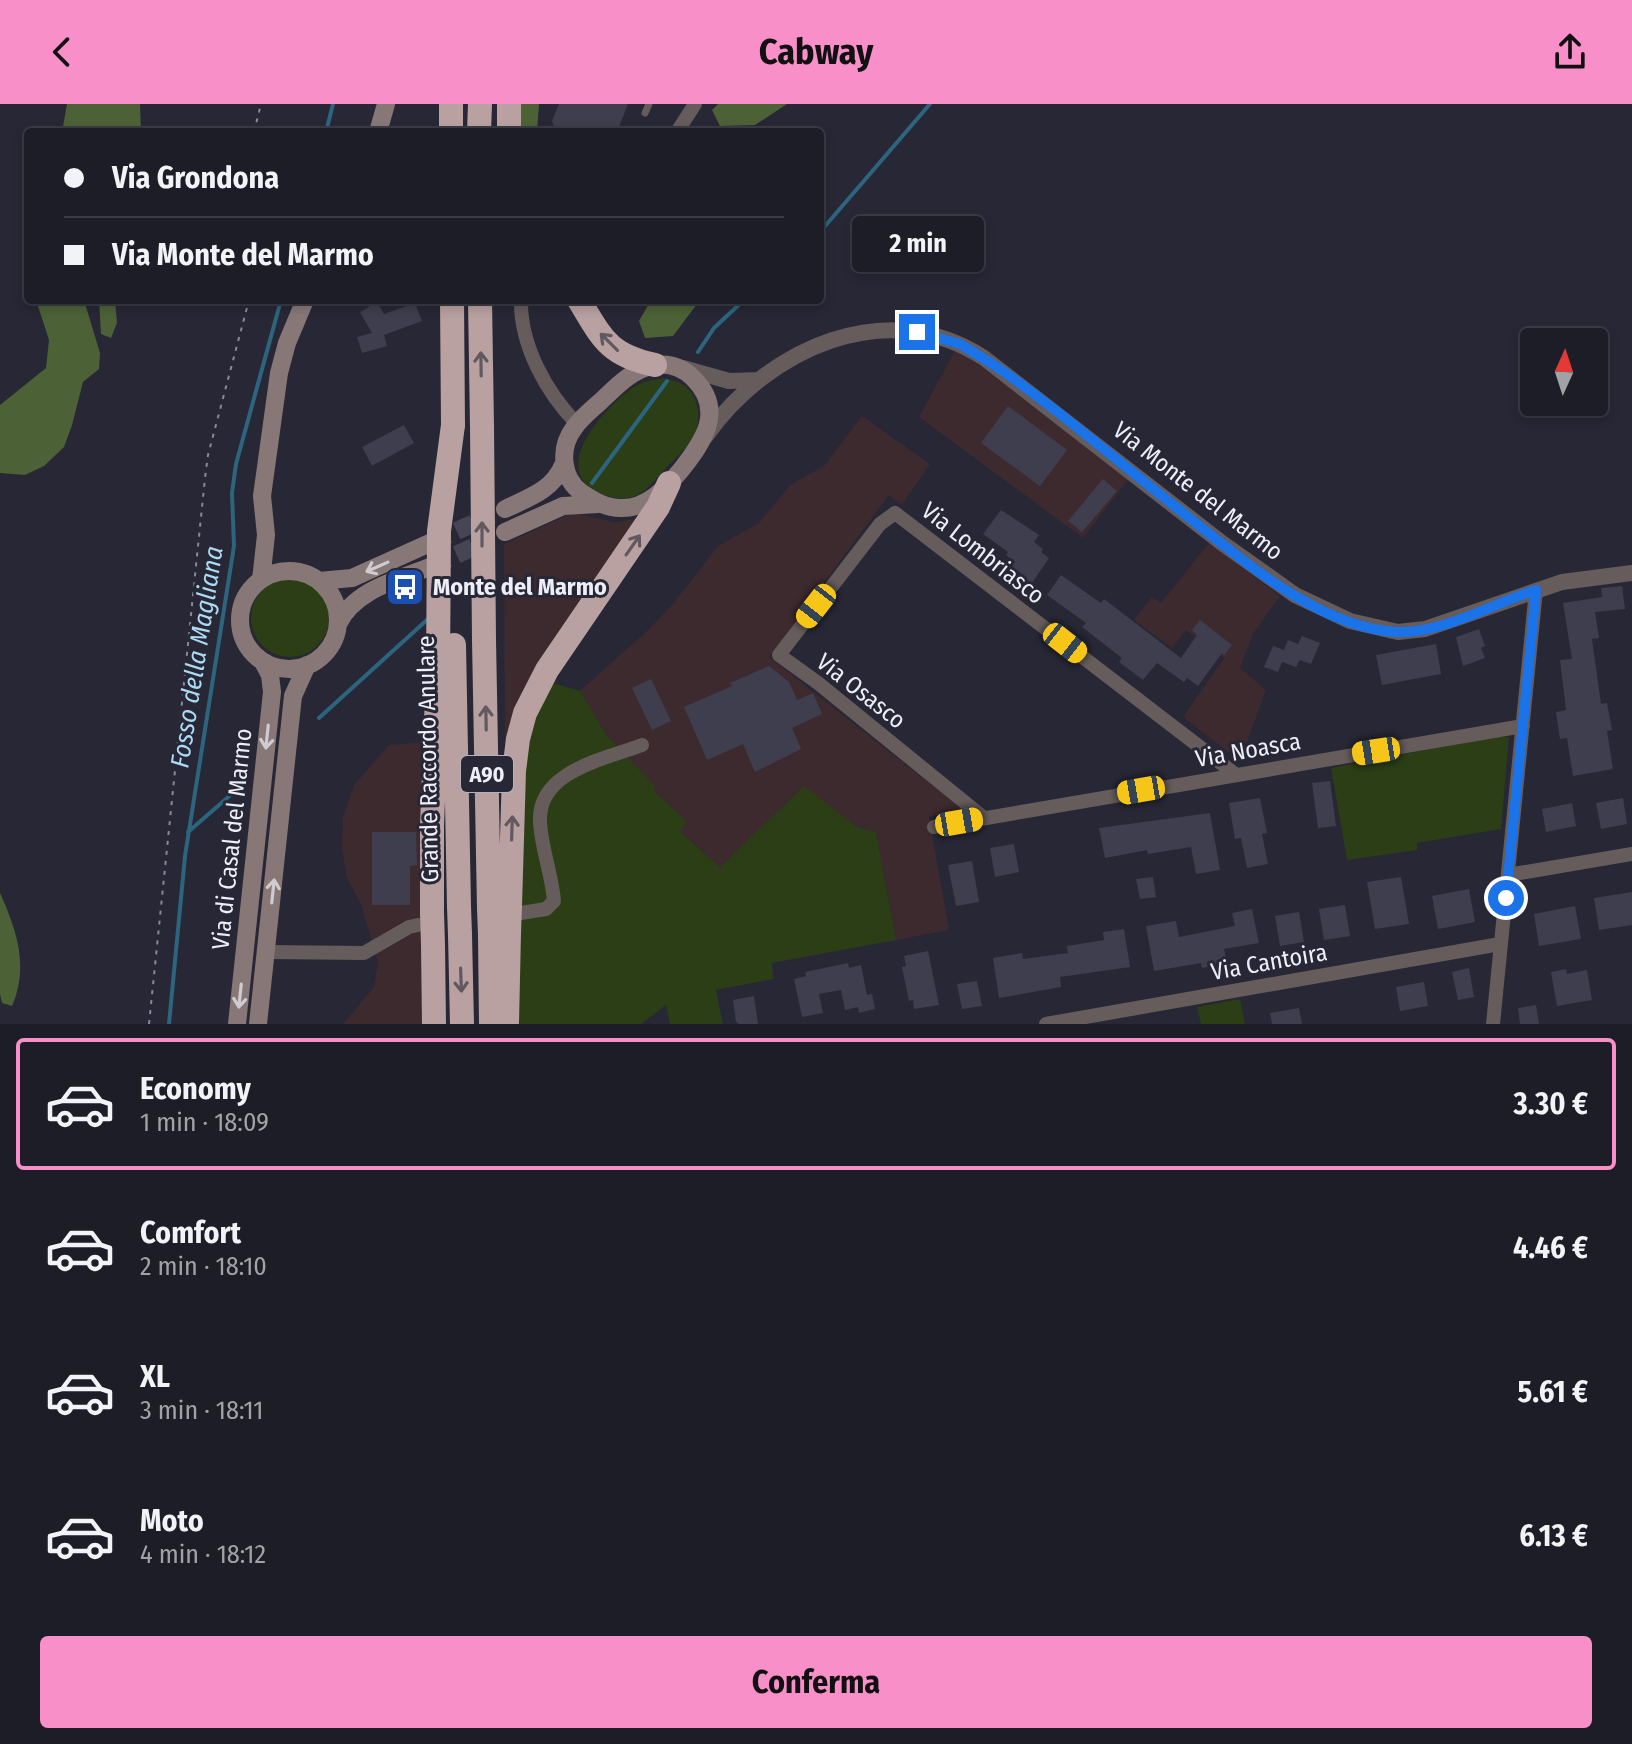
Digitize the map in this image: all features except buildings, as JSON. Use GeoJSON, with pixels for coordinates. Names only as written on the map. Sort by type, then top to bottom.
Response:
{"type":"FeatureCollection","features":[{"type":"Feature","properties":{"kind":"highway"},"geometry":{"type":"LineString","coordinates":[[451,104],[451,128]]}},
{"type":"Feature","properties":{"kind":"highway"},"geometry":{"type":"LineString","coordinates":[[479,128],[480,104]]}},
{"type":"Feature","properties":{"kind":"highway"},"geometry":{"type":"LineString","coordinates":[[509,104],[509,128]]}},
{"type":"Feature","properties":{"kind":"highway","name":"Grande Raccordo Anulare"},"geometry":{"type":"LineString","coordinates":[[452,304],[454,645],[462,1024]]}},
{"type":"Feature","properties":{"kind":"highway","name":"A90"},"geometry":{"type":"LineString","coordinates":[[480,304],[484,640],[504,919],[491,1024]]}},
{"type":"Feature","properties":{"kind":"highway"},"geometry":{"type":"LineString","coordinates":[[582,304],[609,346],[631,358],[665,365]]}},
{"type":"Feature","properties":{"kind":"highway"},"geometry":{"type":"LineString","coordinates":[[434,1024],[433,945],[425,918],[438,670],[440,521],[453,425]]}},
{"type":"Feature","properties":{"kind":"highway"},"geometry":{"type":"LineString","coordinates":[[507,1024],[504,919],[514,771],[525,713],[547,670],[650,519],[669,483]]}},
{"type":"Feature","properties":{"kind":"main road"},"geometry":{"type":"LineString","coordinates":[[379,128],[386,104]]}},
{"type":"Feature","properties":{"kind":"main road"},"geometry":{"type":"LineString","coordinates":[[261,580],[266,535],[262,496],[279,373],[287,343],[303,304]]}},
{"type":"Feature","properties":{"kind":"main road"},"geometry":{"type":"LineString","coordinates":[[505,509],[545,488],[557,476],[563,465],[568,440],[577,424],[631,374],[665,365],[693,378],[705,396],[709,414],[705,437],[654,497],[636,506],[618,508],[601,504],[563,506],[505,532]]}},
{"type":"Feature","properties":{"kind":"main road"},"geometry":{"type":"LineString","coordinates":[[563,465],[576,489],[601,504]]}},
{"type":"Feature","properties":{"kind":"main road"},"geometry":{"type":"LineString","coordinates":[[266,535],[294,571],[319,581],[352,578],[432,542]]}},
{"type":"Feature","properties":{"kind":"main road"},"geometry":{"type":"LineString","coordinates":[[294,571],[270,575],[261,580],[244,600],[240,625],[249,649],[263,662],[284,668],[307,665],[329,649],[347,608],[361,597],[432,566]]}},
{"type":"Feature","properties":{"kind":"main road"},"geometry":{"type":"LineString","coordinates":[[319,581],[334,600],[338,624]]}},
{"type":"Feature","properties":{"kind":"main road","name":"Via di Casal del Marmo"},"geometry":{"type":"LineString","coordinates":[[237,1024],[272,692],[272,683],[263,662]]}},
{"type":"Feature","properties":{"kind":"main road","name":"Via di Casal del Marmo"},"geometry":{"type":"LineString","coordinates":[[258,1024],[293,696],[307,665]]}},
{"type":"Feature","properties":{"kind":"street"},"geometry":{"type":"LineString","coordinates":[[680,128],[695,104]]}},
{"type":"Feature","properties":{"kind":"street"},"geometry":{"type":"LineString","coordinates":[[521,304],[524,330],[534,359],[577,424]]}},
{"type":"Feature","properties":{"kind":"street","name":"Via Monte del Marmo"},"geometry":{"type":"LineString","coordinates":[[705,437],[729,406],[759,380],[810,348],[846,334],[894,330],[940,337],[967,347],[1008,374],[1222,543],[1285,589],[1331,614],[1381,630],[1414,631],[1578,578],[1632,573]]}},
{"type":"Feature","properties":{"kind":"street"},"geometry":{"type":"LineString","coordinates":[[665,365],[729,381],[759,380]]}},
{"type":"Feature","properties":{"kind":"street","name":"Via Lombriasco"},"geometry":{"type":"LineString","coordinates":[[895,513],[1235,774]]}},
{"type":"Feature","properties":{"kind":"street","name":"Via Osasco"},"geometry":{"type":"LineString","coordinates":[[895,513],[880,524],[779,655],[984,818]]}},
{"type":"Feature","properties":{"kind":"street"},"geometry":{"type":"LineString","coordinates":[[1493,1024],[1536,590]]}},
{"type":"Feature","properties":{"kind":"street","name":"Via Noasca"},"geometry":{"type":"LineString","coordinates":[[934,827],[1523,726]]}},
{"type":"Feature","properties":{"kind":"street"},"geometry":{"type":"LineString","coordinates":[[504,919],[546,909],[554,901],[540,824],[542,804],[548,792],[573,772],[642,745]]}},
{"type":"Feature","properties":{"kind":"street"},"geometry":{"type":"LineString","coordinates":[[1508,875],[1632,854]]}},
{"type":"Feature","properties":{"kind":"street"},"geometry":{"type":"LineString","coordinates":[[267,952],[364,953],[425,918]]}},
{"type":"Feature","properties":{"kind":"street","name":"Via Cantoira"},"geometry":{"type":"LineString","coordinates":[[1046,1024],[1500,944]]}},
{"type":"Feature","properties":{"kind":"lane"},"geometry":{"type":"LineString","coordinates":[[645,113],[649,104]]}},
{"type":"Feature","properties":{"kind":"path"},"geometry":{"type":"LineString","coordinates":[[255,128],[261,104]]}},
{"type":"Feature","properties":{"kind":"path"},"geometry":{"type":"LineString","coordinates":[[149,1024],[208,455],[248,304]]}},
{"type":"Feature","properties":{"kind":"shaded area"},"geometry":{"type":"Polygon","coordinates":[[[955,351],[969,358],[1130,477],[1083,538],[919,417],[955,351]]]}},
{"type":"Feature","properties":{"kind":"shaded area"},"geometry":{"type":"Polygon","coordinates":[[[862,416],[930,464],[902,505],[889,495],[769,657],[962,809],[929,817],[949,930],[896,940],[876,832],[857,827],[804,787],[720,867],[679,830],[686,822],[653,790],[654,786],[607,736],[580,691],[673,604],[718,546],[759,523],[790,485],[824,466],[862,416]]]}},
{"type":"Feature","properties":{"kind":"shaded area"},"geometry":{"type":"Polygon","coordinates":[[[572,513],[615,522],[643,518],[505,757],[504,544],[572,513]]]}},
{"type":"Feature","properties":{"kind":"shaded area"},"geometry":{"type":"Polygon","coordinates":[[[1209,543],[1280,596],[1253,634],[1240,668],[1266,690],[1240,761],[1183,717],[1224,658],[1186,630],[1172,648],[1134,620],[1152,597],[1161,603],[1209,543]]]}},
{"type":"Feature","properties":{"kind":"shaded area"},"geometry":{"type":"Polygon","coordinates":[[[423,742],[424,1024],[343,1024],[374,987],[378,962],[361,904],[347,878],[342,849],[343,817],[354,785],[389,745],[423,742]]]}},
{"type":"Feature","properties":{"kind":"green space"},"geometry":{"type":"Polygon","coordinates":[[[67,104],[140,104],[141,128],[63,128],[67,104]]]}},
{"type":"Feature","properties":{"kind":"green space"},"geometry":{"type":"Polygon","coordinates":[[[515,104],[539,104],[537,128],[515,128],[515,104]]]}},
{"type":"Feature","properties":{"kind":"green space"},"geometry":{"type":"Polygon","coordinates":[[[718,104],[787,104],[755,125],[720,126],[712,110],[718,104]]]}},
{"type":"Feature","properties":{"kind":"green space"},"geometry":{"type":"Polygon","coordinates":[[[37,304],[85,304],[100,353],[99,369],[83,382],[64,447],[44,466],[25,475],[0,473],[0,405],[46,368],[49,340],[37,304]]]}},
{"type":"Feature","properties":{"kind":"green space"},"geometry":{"type":"Polygon","coordinates":[[[99,304],[115,304],[117,323],[111,338],[101,334],[99,304]]]}},
{"type":"Feature","properties":{"kind":"green space"},"geometry":{"type":"Polygon","coordinates":[[[649,304],[697,304],[673,336],[645,338],[639,321],[649,304]]]}},
{"type":"Feature","properties":{"kind":"green space"},"geometry":{"type":"Polygon","coordinates":[[[664,378],[688,388],[696,401],[698,424],[693,438],[637,495],[619,498],[597,492],[583,481],[578,467],[580,452],[588,436],[611,406],[635,386],[664,378]]]}},
{"type":"Feature","properties":{"kind":"green space"},"geometry":{"type":"Polygon","coordinates":[[[290,579],[305,582],[318,590],[326,603],[329,618],[326,633],[318,646],[305,654],[290,657],[275,654],[262,646],[254,633],[251,618],[254,603],[262,590],[275,582],[290,579]]]}},
{"type":"Feature","properties":{"kind":"green space"},"geometry":{"type":"Polygon","coordinates":[[[549,682],[580,691],[607,736],[655,786],[653,790],[687,822],[680,831],[720,867],[804,786],[857,827],[876,832],[896,940],[772,963],[773,979],[716,990],[723,1024],[670,1024],[666,1005],[641,1024],[520,1024],[516,1004],[523,770],[528,738],[549,682]]]}},
{"type":"Feature","properties":{"kind":"green space"},"geometry":{"type":"Polygon","coordinates":[[[1494,737],[1509,737],[1501,829],[1417,843],[1417,850],[1347,860],[1331,768],[1494,737]]]}},
{"type":"Feature","properties":{"kind":"green space"},"geometry":{"type":"Polygon","coordinates":[[[0,893],[19,949],[20,977],[12,1006],[2,1003],[0,994],[0,893]]]}},
{"type":"Feature","properties":{"kind":"green space"},"geometry":{"type":"Polygon","coordinates":[[[1240,999],[1245,1024],[1201,1024],[1197,1007],[1240,999]]]}},
{"type":"Feature","properties":{"kind":"waterway","name":"Fosso della Magliana"},"geometry":{"type":"LineString","coordinates":[[327,128],[333,104]]}},
{"type":"Feature","properties":{"kind":"waterway"},"geometry":{"type":"LineString","coordinates":[[824,227],[930,104]]}},
{"type":"Feature","properties":{"kind":"waterway","name":"Fosso della Magliana"},"geometry":{"type":"LineString","coordinates":[[169,1024],[185,856],[234,546],[232,493],[236,464],[280,304]]}},
{"type":"Feature","properties":{"kind":"waterway"},"geometry":{"type":"LineString","coordinates":[[698,352],[714,328],[740,304]]}},
{"type":"Feature","properties":{"kind":"waterway"},"geometry":{"type":"LineString","coordinates":[[592,483],[667,381]]}},
{"type":"Feature","properties":{"kind":"waterway"},"geometry":{"type":"LineString","coordinates":[[319,718],[428,619]]}},
{"type":"Feature","properties":{"kind":"waterway"},"geometry":{"type":"LineString","coordinates":[[188,832],[234,792]]}},
{"type":"Feature","properties":{"kind":"tunnel"},"geometry":{"type":"LineString","coordinates":[[432,542],[492,515]]}},
{"type":"Feature","properties":{"kind":"tunnel"},"geometry":{"type":"LineString","coordinates":[[432,566],[491,539]]}},
{"type":"Feature","properties":{"kind":"place","name":"Monte del Marmo"},"geometry":{"type":"Point","coordinates":[405,587]}},
{"type":"Feature","properties":{"kind":"route"},"geometry":{"type":"LineString","coordinates":[[917,332],[960,344],[994,365],[1222,543],[1285,589],[1331,614],[1381,630],[1414,631],[1536,590],[1506,898]]}}]}
